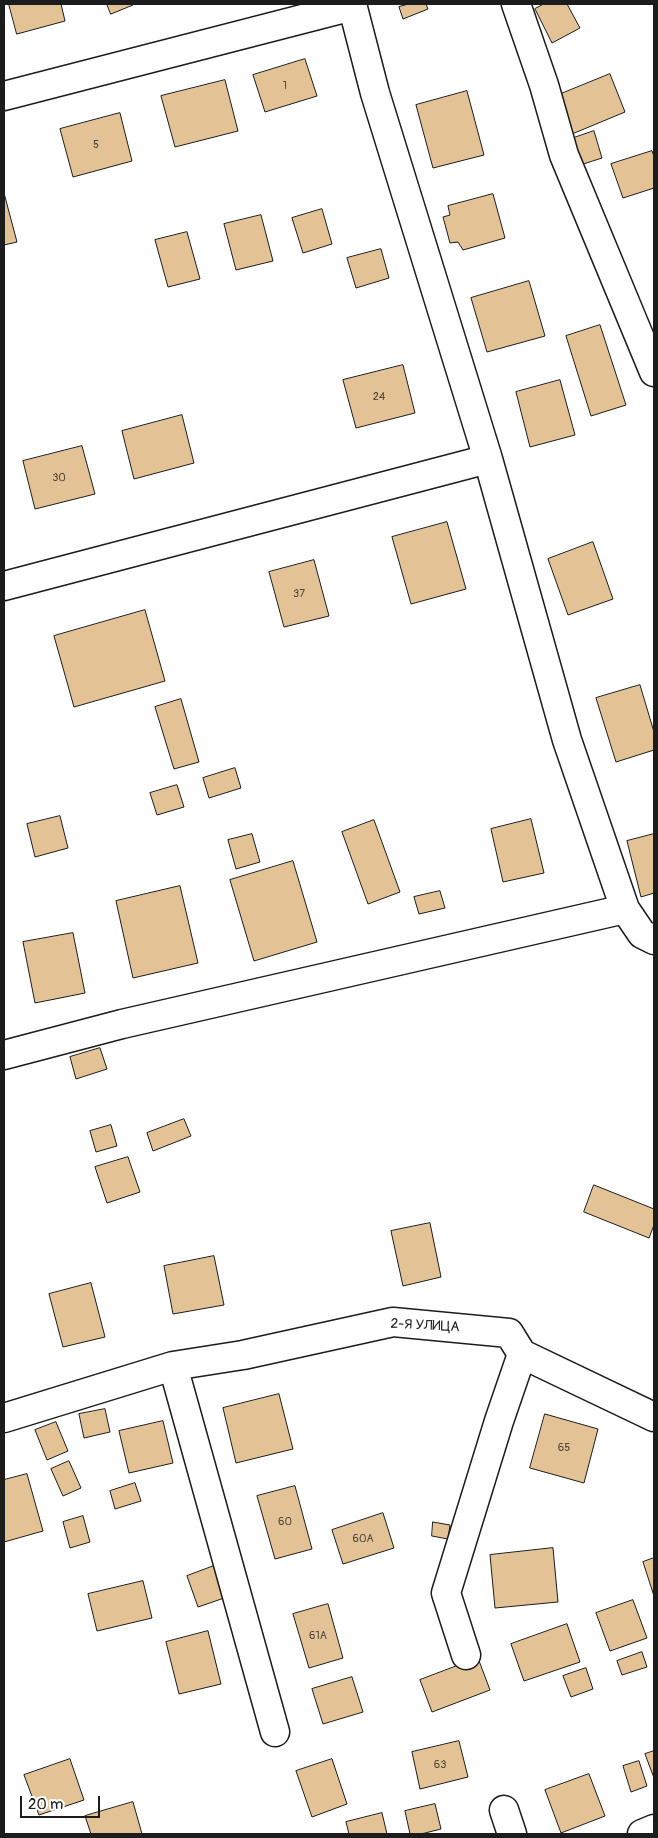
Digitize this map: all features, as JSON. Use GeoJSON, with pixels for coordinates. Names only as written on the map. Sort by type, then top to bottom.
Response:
{"type":"FeatureCollection","features":[{"type":"Feature","properties":{"kind":"street"},"geometry":{"type":"LineString","coordinates":[[516,4],[544,85],[564,154],[654,372]]}},
{"type":"Feature","properties":{"kind":"street"},"geometry":{"type":"LineString","coordinates":[[4,96],[352,5],[375,93],[488,459],[568,740],[625,909],[642,934],[654,940]]}},
{"type":"Feature","properties":{"kind":"street"},"geometry":{"type":"LineString","coordinates":[[4,586],[488,459]]}},
{"type":"Feature","properties":{"kind":"street"},"geometry":{"type":"LineString","coordinates":[[4,1055],[122,1024],[625,909]]}},
{"type":"Feature","properties":{"kind":"street","name":"2-Я УЛИЦА"},"geometry":{"type":"LineString","coordinates":[[173,1366],[242,1355],[393,1322],[509,1333],[522,1354]]}},
{"type":"Feature","properties":{"kind":"street"},"geometry":{"type":"LineString","coordinates":[[466,1655],[446,1593],[499,1421],[522,1354],[654,1417]]}},
{"type":"Feature","properties":{"kind":"street"},"geometry":{"type":"LineString","coordinates":[[4,1418],[173,1366],[275,1732]]}},
{"type":"Feature","properties":{"kind":"street"},"geometry":{"type":"LineString","coordinates":[[642,1834],[654,1829]]}},
{"type":"Feature","properties":{"kind":"building"},"geometry":{"type":"Polygon","coordinates":[[[9,4],[61,4],[65,21],[17,34],[9,4]]]}},
{"type":"Feature","properties":{"kind":"building"},"geometry":{"type":"Polygon","coordinates":[[[107,4],[132,4],[133,5],[111,14],[107,4]]]}},
{"type":"Feature","properties":{"kind":"building"},"geometry":{"type":"Polygon","coordinates":[[[409,4],[426,4],[428,9],[403,19],[399,7],[409,4]]]}},
{"type":"Feature","properties":{"kind":"building"},"geometry":{"type":"Polygon","coordinates":[[[544,4],[567,4],[580,28],[552,43],[535,9],[544,4]]]}},
{"type":"Feature","properties":{"kind":"building"},"geometry":{"type":"Polygon","coordinates":[[[305,59],[317,96],[265,112],[253,75],[305,59]]]}},
{"type":"Feature","properties":{"kind":"building"},"geometry":{"type":"Polygon","coordinates":[[[610,74],[625,112],[572,134],[556,96],[610,74]]]}},
{"type":"Feature","properties":{"kind":"building"},"geometry":{"type":"Polygon","coordinates":[[[225,80],[238,131],[175,147],[161,96],[225,80]]]}},
{"type":"Feature","properties":{"kind":"building"},"geometry":{"type":"Polygon","coordinates":[[[467,91],[484,155],[433,168],[416,105],[467,91]]]}},
{"type":"Feature","properties":{"kind":"building"},"geometry":{"type":"Polygon","coordinates":[[[120,113],[132,161],[73,177],[60,129],[120,113]]]}},
{"type":"Feature","properties":{"kind":"building"},"geometry":{"type":"Polygon","coordinates":[[[594,131],[602,158],[574,167],[565,141],[594,131]]]}},
{"type":"Feature","properties":{"kind":"building"},"geometry":{"type":"Polygon","coordinates":[[[652,151],[654,156],[654,188],[623,198],[611,164],[652,151]]]}},
{"type":"Feature","properties":{"kind":"building"},"geometry":{"type":"Polygon","coordinates":[[[4,193],[17,242],[4,245],[4,193]]]}},
{"type":"Feature","properties":{"kind":"building"},"geometry":{"type":"Polygon","coordinates":[[[493,194],[505,238],[463,250],[458,242],[450,243],[443,217],[450,215],[448,206],[493,194]]]}},
{"type":"Feature","properties":{"kind":"building"},"geometry":{"type":"Polygon","coordinates":[[[322,209],[332,244],[303,253],[292,218],[322,209]]]}},
{"type":"Feature","properties":{"kind":"building"},"geometry":{"type":"Polygon","coordinates":[[[261,215],[273,261],[236,270],[224,224],[261,215]]]}},
{"type":"Feature","properties":{"kind":"building"},"geometry":{"type":"Polygon","coordinates":[[[187,232],[200,279],[168,287],[155,240],[187,232]]]}},
{"type":"Feature","properties":{"kind":"building"},"geometry":{"type":"Polygon","coordinates":[[[381,249],[389,278],[356,288],[347,258],[381,249]]]}},
{"type":"Feature","properties":{"kind":"building"},"geometry":{"type":"Polygon","coordinates":[[[529,281],[545,336],[487,352],[471,298],[529,281]]]}},
{"type":"Feature","properties":{"kind":"building"},"geometry":{"type":"Polygon","coordinates":[[[600,325],[626,405],[591,416],[566,336],[600,325]]]}},
{"type":"Feature","properties":{"kind":"building"},"geometry":{"type":"Polygon","coordinates":[[[403,365],[415,413],[356,428],[343,380],[403,365]]]}},
{"type":"Feature","properties":{"kind":"building"},"geometry":{"type":"Polygon","coordinates":[[[560,380],[575,435],[530,447],[516,392],[560,380]]]}},
{"type":"Feature","properties":{"kind":"building"},"geometry":{"type":"Polygon","coordinates":[[[182,415],[194,463],[134,479],[122,431],[182,415]]]}},
{"type":"Feature","properties":{"kind":"building"},"geometry":{"type":"Polygon","coordinates":[[[82,446],[95,494],[35,509],[23,461],[82,446]]]}},
{"type":"Feature","properties":{"kind":"building"},"geometry":{"type":"Polygon","coordinates":[[[447,522],[466,589],[411,604],[392,537],[447,522]]]}},
{"type":"Feature","properties":{"kind":"building"},"geometry":{"type":"Polygon","coordinates":[[[593,542],[613,599],[568,615],[548,559],[593,542]]]}},
{"type":"Feature","properties":{"kind":"building"},"geometry":{"type":"Polygon","coordinates":[[[314,560],[329,616],[284,627],[269,572],[314,560]]]}},
{"type":"Feature","properties":{"kind":"building"},"geometry":{"type":"Polygon","coordinates":[[[145,610],[165,681],[74,707],[54,636],[145,610]]]}},
{"type":"Feature","properties":{"kind":"building"},"geometry":{"type":"Polygon","coordinates":[[[640,685],[654,732],[654,750],[616,762],[596,698],[640,685]]]}},
{"type":"Feature","properties":{"kind":"building"},"geometry":{"type":"Polygon","coordinates":[[[181,699],[199,762],[174,769],[155,707],[181,699]]]}},
{"type":"Feature","properties":{"kind":"building"},"geometry":{"type":"Polygon","coordinates":[[[235,768],[241,788],[209,798],[203,778],[235,768]]]}},
{"type":"Feature","properties":{"kind":"building"},"geometry":{"type":"Polygon","coordinates":[[[177,785],[184,807],[157,815],[150,793],[177,785]]]}},
{"type":"Feature","properties":{"kind":"building"},"geometry":{"type":"Polygon","coordinates":[[[60,816],[68,848],[35,857],[27,824],[60,816]]]}},
{"type":"Feature","properties":{"kind":"building"},"geometry":{"type":"Polygon","coordinates":[[[531,819],[544,873],[503,882],[491,829],[531,819]]]}},
{"type":"Feature","properties":{"kind":"building"},"geometry":{"type":"Polygon","coordinates":[[[374,820],[400,892],[368,904],[342,832],[374,820]]]}},
{"type":"Feature","properties":{"kind":"building"},"geometry":{"type":"Polygon","coordinates":[[[252,834],[260,862],[236,869],[228,840],[252,834]]]}},
{"type":"Feature","properties":{"kind":"building"},"geometry":{"type":"Polygon","coordinates":[[[654,834],[654,893],[641,897],[627,841],[654,834]]]}},
{"type":"Feature","properties":{"kind":"building"},"geometry":{"type":"Polygon","coordinates":[[[293,861],[317,942],[254,961],[230,880],[293,861]]]}},
{"type":"Feature","properties":{"kind":"building"},"geometry":{"type":"Polygon","coordinates":[[[180,886],[198,963],[133,978],[116,901],[180,886]]]}},
{"type":"Feature","properties":{"kind":"building"},"geometry":{"type":"Polygon","coordinates":[[[440,891],[445,908],[419,914],[414,897],[440,891]]]}},
{"type":"Feature","properties":{"kind":"building"},"geometry":{"type":"Polygon","coordinates":[[[73,933],[85,993],[35,1003],[23,942],[73,933]]]}},
{"type":"Feature","properties":{"kind":"building"},"geometry":{"type":"Polygon","coordinates":[[[100,1048],[107,1069],[76,1079],[70,1057],[100,1048]]]}},
{"type":"Feature","properties":{"kind":"building"},"geometry":{"type":"Polygon","coordinates":[[[184,1119],[191,1136],[153,1151],[147,1133],[184,1119]]]}},
{"type":"Feature","properties":{"kind":"building"},"geometry":{"type":"Polygon","coordinates":[[[111,1125],[117,1146],[96,1152],[90,1131],[111,1125]]]}},
{"type":"Feature","properties":{"kind":"building"},"geometry":{"type":"Polygon","coordinates":[[[128,1157],[140,1192],[107,1203],[95,1167],[128,1157]]]}},
{"type":"Feature","properties":{"kind":"building"},"geometry":{"type":"Polygon","coordinates":[[[594,1185],[654,1209],[654,1225],[649,1238],[584,1212],[594,1185]]]}},
{"type":"Feature","properties":{"kind":"building"},"geometry":{"type":"Polygon","coordinates":[[[430,1223],[441,1277],[403,1286],[391,1231],[430,1223]]]}},
{"type":"Feature","properties":{"kind":"building"},"geometry":{"type":"Polygon","coordinates":[[[214,1256],[224,1305],[173,1314],[164,1266],[214,1256]]]}},
{"type":"Feature","properties":{"kind":"building"},"geometry":{"type":"Polygon","coordinates":[[[91,1283],[105,1337],[63,1347],[49,1294],[91,1283]]]}},
{"type":"Feature","properties":{"kind":"building"},"geometry":{"type":"Polygon","coordinates":[[[279,1394],[293,1449],[236,1463],[223,1408],[279,1394]]]}},
{"type":"Feature","properties":{"kind":"building"},"geometry":{"type":"Polygon","coordinates":[[[105,1409],[110,1432],[84,1438],[79,1414],[105,1409]]]}},
{"type":"Feature","properties":{"kind":"building"},"geometry":{"type":"Polygon","coordinates":[[[545,1414],[598,1429],[584,1483],[530,1468],[545,1414]]]}},
{"type":"Feature","properties":{"kind":"building"},"geometry":{"type":"Polygon","coordinates":[[[163,1421],[173,1463],[129,1473],[119,1431],[163,1421]]]}},
{"type":"Feature","properties":{"kind":"building"},"geometry":{"type":"Polygon","coordinates":[[[56,1422],[68,1451],[47,1460],[35,1430],[56,1422]]]}},
{"type":"Feature","properties":{"kind":"building"},"geometry":{"type":"Polygon","coordinates":[[[69,1461],[81,1488],[63,1496],[51,1469],[69,1461]]]}},
{"type":"Feature","properties":{"kind":"building"},"geometry":{"type":"Polygon","coordinates":[[[27,1474],[43,1531],[4,1542],[4,1480],[27,1474]]]}},
{"type":"Feature","properties":{"kind":"building"},"geometry":{"type":"Polygon","coordinates":[[[135,1483],[141,1501],[115,1509],[110,1491],[135,1483]]]}},
{"type":"Feature","properties":{"kind":"building"},"geometry":{"type":"Polygon","coordinates":[[[295,1486],[312,1549],[275,1559],[257,1496],[295,1486]]]}},
{"type":"Feature","properties":{"kind":"building"},"geometry":{"type":"Polygon","coordinates":[[[383,1513],[394,1548],[343,1564],[332,1530],[383,1513]]]}},
{"type":"Feature","properties":{"kind":"building"},"geometry":{"type":"Polygon","coordinates":[[[83,1516],[90,1542],[70,1548],[63,1522],[83,1516]]]}},
{"type":"Feature","properties":{"kind":"building"},"geometry":{"type":"Polygon","coordinates":[[[433,1522],[450,1525],[448,1539],[432,1536],[433,1522]]]}},
{"type":"Feature","properties":{"kind":"building"},"geometry":{"type":"Polygon","coordinates":[[[553,1548],[558,1602],[495,1608],[490,1555],[553,1548]]]}},
{"type":"Feature","properties":{"kind":"building"},"geometry":{"type":"Polygon","coordinates":[[[654,1558],[654,1596],[643,1562],[654,1558]]]}},
{"type":"Feature","properties":{"kind":"building"},"geometry":{"type":"Polygon","coordinates":[[[222,1563],[233,1595],[198,1607],[187,1576],[222,1563]]]}},
{"type":"Feature","properties":{"kind":"building"},"geometry":{"type":"Polygon","coordinates":[[[143,1581],[152,1618],[97,1631],[88,1594],[143,1581]]]}},
{"type":"Feature","properties":{"kind":"building"},"geometry":{"type":"Polygon","coordinates":[[[633,1600],[647,1638],[610,1651],[596,1613],[633,1600]]]}},
{"type":"Feature","properties":{"kind":"building"},"geometry":{"type":"Polygon","coordinates":[[[328,1604],[343,1658],[309,1668],[293,1614],[328,1604]]]}},
{"type":"Feature","properties":{"kind":"building"},"geometry":{"type":"Polygon","coordinates":[[[567,1624],[580,1662],[524,1681],[511,1644],[567,1624]]]}},
{"type":"Feature","properties":{"kind":"building"},"geometry":{"type":"Polygon","coordinates":[[[208,1631],[221,1684],[179,1694],[166,1642],[208,1631]]]}},
{"type":"Feature","properties":{"kind":"building"},"geometry":{"type":"Polygon","coordinates":[[[642,1652],[647,1667],[622,1675],[617,1661],[642,1652]]]}},
{"type":"Feature","properties":{"kind":"building"},"geometry":{"type":"Polygon","coordinates":[[[478,1658],[490,1690],[432,1712],[420,1680],[478,1658]]]}},
{"type":"Feature","properties":{"kind":"building"},"geometry":{"type":"Polygon","coordinates":[[[586,1668],[593,1689],[571,1697],[563,1676],[586,1668]]]}},
{"type":"Feature","properties":{"kind":"building"},"geometry":{"type":"Polygon","coordinates":[[[352,1677],[363,1712],[323,1724],[312,1689],[352,1677]]]}},
{"type":"Feature","properties":{"kind":"building"},"geometry":{"type":"Polygon","coordinates":[[[459,1741],[468,1777],[420,1789],[412,1752],[459,1741]]]}},
{"type":"Feature","properties":{"kind":"building"},"geometry":{"type":"Polygon","coordinates":[[[654,1751],[654,1778],[645,1754],[654,1751]]]}},
{"type":"Feature","properties":{"kind":"building"},"geometry":{"type":"Polygon","coordinates":[[[70,1759],[84,1800],[39,1815],[24,1775],[70,1759]]]}},
{"type":"Feature","properties":{"kind":"building"},"geometry":{"type":"Polygon","coordinates":[[[332,1759],[347,1804],[312,1817],[296,1771],[332,1759]]]}},
{"type":"Feature","properties":{"kind":"building"},"geometry":{"type":"Polygon","coordinates":[[[639,1761],[647,1786],[631,1792],[623,1766],[639,1761]]]}},
{"type":"Feature","properties":{"kind":"building"},"geometry":{"type":"Polygon","coordinates":[[[589,1774],[605,1816],[561,1833],[545,1790],[589,1774]]]}},
{"type":"Feature","properties":{"kind":"building"},"geometry":{"type":"Polygon","coordinates":[[[133,1802],[142,1834],[91,1834],[85,1816],[133,1802]]]}},
{"type":"Feature","properties":{"kind":"building"},"geometry":{"type":"Polygon","coordinates":[[[435,1804],[441,1829],[421,1834],[410,1834],[405,1811],[435,1804]]]}},
{"type":"Feature","properties":{"kind":"building"},"geometry":{"type":"Polygon","coordinates":[[[382,1813],[387,1834],[349,1834],[346,1822],[382,1813]]]}}]}
